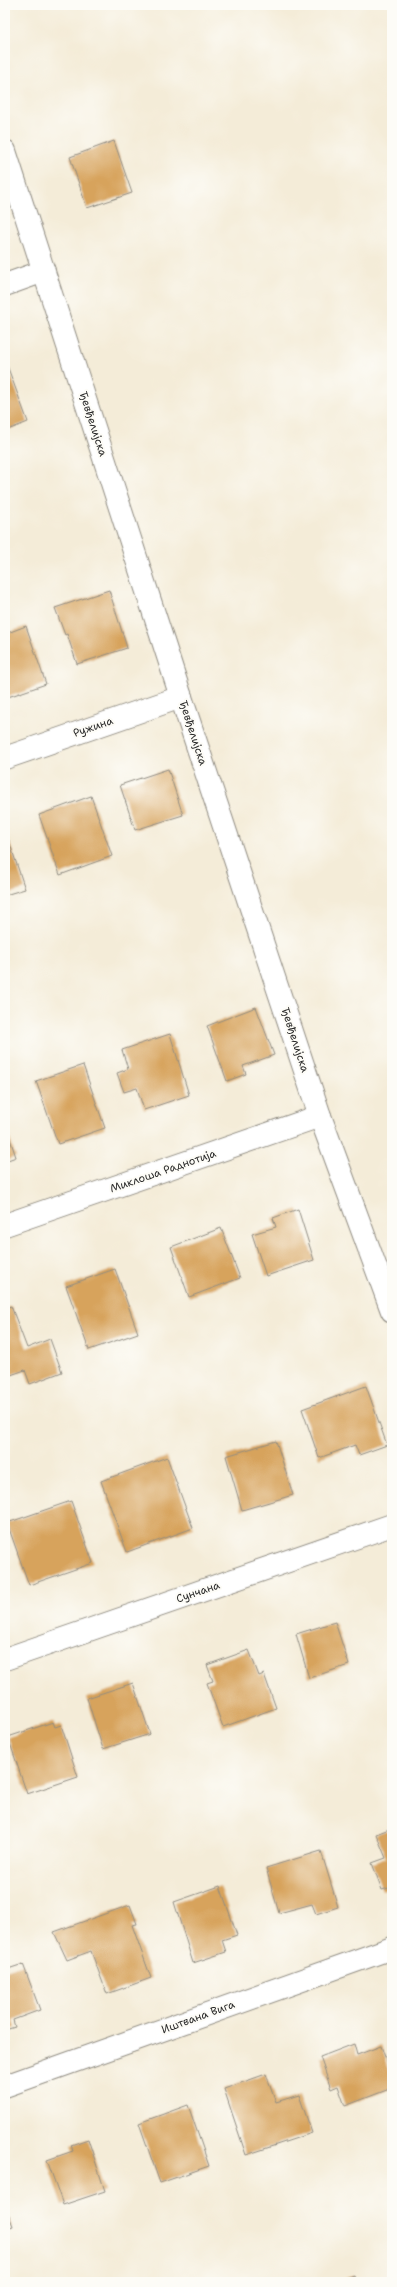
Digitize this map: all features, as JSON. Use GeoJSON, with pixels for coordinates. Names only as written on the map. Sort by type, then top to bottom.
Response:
{"type":"FeatureCollection","features":[{"type":"Feature","properties":{"kind":"street","name":"Ђевђелијска"},"geometry":{"type":"LineString","coordinates":[[5,151],[181,697],[320,1116],[392,1311]]}},
{"type":"Feature","properties":{"kind":"street"},"geometry":{"type":"LineString","coordinates":[[5,286],[44,272]]}},
{"type":"Feature","properties":{"kind":"street","name":"Ружина"},"geometry":{"type":"LineString","coordinates":[[5,758],[181,697]]}},
{"type":"Feature","properties":{"kind":"street","name":"Миклоша Раднотија"},"geometry":{"type":"LineString","coordinates":[[5,1225],[320,1116]]}},
{"type":"Feature","properties":{"kind":"street","name":"Сунчана"},"geometry":{"type":"LineString","coordinates":[[5,1659],[392,1525]]}},
{"type":"Feature","properties":{"kind":"street","name":"Иштвана Вига"},"geometry":{"type":"LineString","coordinates":[[5,2086],[392,1948]]}},
{"type":"Feature","properties":{"kind":"building"},"geometry":{"type":"Polygon","coordinates":[[[114,141],[132,193],[87,208],[70,157],[114,141]]]}},
{"type":"Feature","properties":{"kind":"building"},"geometry":{"type":"Polygon","coordinates":[[[5,360],[28,422],[5,431],[5,360]]]}},
{"type":"Feature","properties":{"kind":"building"},"geometry":{"type":"Polygon","coordinates":[[[109,590],[127,648],[77,664],[67,634],[65,635],[55,608],[109,590]]]}},
{"type":"Feature","properties":{"kind":"building"},"geometry":{"type":"Polygon","coordinates":[[[26,626],[46,684],[5,698],[5,634],[26,626]]]}},
{"type":"Feature","properties":{"kind":"building"},"geometry":{"type":"Polygon","coordinates":[[[168,769],[183,815],[135,830],[120,785],[168,769]]]}},
{"type":"Feature","properties":{"kind":"building"},"geometry":{"type":"Polygon","coordinates":[[[91,796],[112,856],[60,875],[39,815],[91,796]]]}},
{"type":"Feature","properties":{"kind":"building"},"geometry":{"type":"Polygon","coordinates":[[[5,829],[25,889],[5,895],[5,829]]]}},
{"type":"Feature","properties":{"kind":"building"},"geometry":{"type":"Polygon","coordinates":[[[256,1007],[274,1055],[243,1066],[246,1074],[227,1081],[207,1026],[256,1007]]]}},
{"type":"Feature","properties":{"kind":"building"},"geometry":{"type":"Polygon","coordinates":[[[170,1034],[189,1095],[144,1110],[137,1088],[124,1092],[117,1073],[128,1069],[122,1050],[170,1034]]]}},
{"type":"Feature","properties":{"kind":"building"},"geometry":{"type":"Polygon","coordinates":[[[83,1065],[105,1128],[58,1144],[36,1081],[83,1065]]]}},
{"type":"Feature","properties":{"kind":"building"},"geometry":{"type":"Polygon","coordinates":[[[5,1124],[16,1157],[5,1161],[5,1124]]]}},
{"type":"Feature","properties":{"kind":"building"},"geometry":{"type":"Polygon","coordinates":[[[298,1209],[314,1260],[266,1276],[252,1234],[276,1227],[273,1218],[298,1209]]]}},
{"type":"Feature","properties":{"kind":"building"},"geometry":{"type":"Polygon","coordinates":[[[221,1228],[240,1278],[189,1297],[171,1247],[221,1228]]]}},
{"type":"Feature","properties":{"kind":"building"},"geometry":{"type":"Polygon","coordinates":[[[115,1269],[138,1333],[89,1350],[66,1286],[115,1269]]]}},
{"type":"Feature","properties":{"kind":"building"},"geometry":{"type":"Polygon","coordinates":[[[11,1306],[27,1348],[50,1339],[62,1372],[30,1384],[25,1370],[5,1377],[5,1308],[11,1306]]]}},
{"type":"Feature","properties":{"kind":"building"},"geometry":{"type":"Polygon","coordinates":[[[366,1386],[387,1445],[359,1455],[355,1445],[319,1458],[302,1409],[366,1386]]]}},
{"type":"Feature","properties":{"kind":"building"},"geometry":{"type":"Polygon","coordinates":[[[276,1441],[293,1495],[242,1510],[226,1456],[276,1441]]]}},
{"type":"Feature","properties":{"kind":"building"},"geometry":{"type":"Polygon","coordinates":[[[167,1457],[193,1528],[127,1552],[101,1481],[167,1457]]]}},
{"type":"Feature","properties":{"kind":"building"},"geometry":{"type":"Polygon","coordinates":[[[71,1501],[93,1563],[29,1585],[7,1523],[71,1501]]]}},
{"type":"Feature","properties":{"kind":"building"},"geometry":{"type":"Polygon","coordinates":[[[335,1622],[349,1665],[309,1678],[296,1634],[335,1622]]]}},
{"type":"Feature","properties":{"kind":"building"},"geometry":{"type":"Polygon","coordinates":[[[249,1650],[259,1676],[264,1674],[276,1708],[223,1727],[207,1683],[213,1681],[207,1665],[249,1650]]]}},
{"type":"Feature","properties":{"kind":"building"},"geometry":{"type":"Polygon","coordinates":[[[133,1683],[150,1734],[103,1749],[87,1698],[133,1683]]]}},
{"type":"Feature","properties":{"kind":"building"},"geometry":{"type":"Polygon","coordinates":[[[53,1722],[55,1727],[61,1725],[78,1777],[27,1794],[8,1737],[53,1722]]]}},
{"type":"Feature","properties":{"kind":"building"},"geometry":{"type":"Polygon","coordinates":[[[392,1828],[392,1887],[382,1890],[372,1863],[386,1858],[376,1834],[392,1828]]]}},
{"type":"Feature","properties":{"kind":"building"},"geometry":{"type":"Polygon","coordinates":[[[321,1851],[338,1907],[316,1914],[312,1904],[279,1913],[266,1868],[321,1851]]]}},
{"type":"Feature","properties":{"kind":"building"},"geometry":{"type":"Polygon","coordinates":[[[220,1886],[237,1935],[222,1940],[226,1952],[193,1963],[174,1902],[220,1886]]]}},
{"type":"Feature","properties":{"kind":"building"},"geometry":{"type":"Polygon","coordinates":[[[130,1905],[137,1924],[132,1925],[151,1978],[107,1994],[91,1951],[67,1960],[54,1932],[130,1905]]]}},
{"type":"Feature","properties":{"kind":"building"},"geometry":{"type":"Polygon","coordinates":[[[23,1964],[40,2010],[13,2020],[15,2027],[5,2030],[5,1970],[23,1964]]]}},
{"type":"Feature","properties":{"kind":"building"},"geometry":{"type":"Polygon","coordinates":[[[354,2044],[357,2055],[381,2046],[392,2076],[392,2088],[345,2106],[338,2086],[331,2089],[320,2057],[354,2044]]]}},
{"type":"Feature","properties":{"kind":"building"},"geometry":{"type":"Polygon","coordinates":[[[266,2074],[276,2102],[299,2095],[312,2133],[246,2155],[224,2089],[266,2074]]]}},
{"type":"Feature","properties":{"kind":"building"},"geometry":{"type":"Polygon","coordinates":[[[188,2105],[209,2166],[160,2183],[139,2123],[188,2105]]]}},
{"type":"Feature","properties":{"kind":"building"},"geometry":{"type":"Polygon","coordinates":[[[88,2139],[105,2191],[63,2205],[47,2160],[73,2151],[71,2145],[88,2139]]]}},
{"type":"Feature","properties":{"kind":"building"},"geometry":{"type":"Polygon","coordinates":[[[5,2205],[13,2226],[5,2229],[5,2205]]]}},
{"type":"Feature","properties":{"kind":"building"},"geometry":{"type":"Polygon","coordinates":[[[354,2275],[356,2282],[337,2282],[354,2275]]]}}]}
